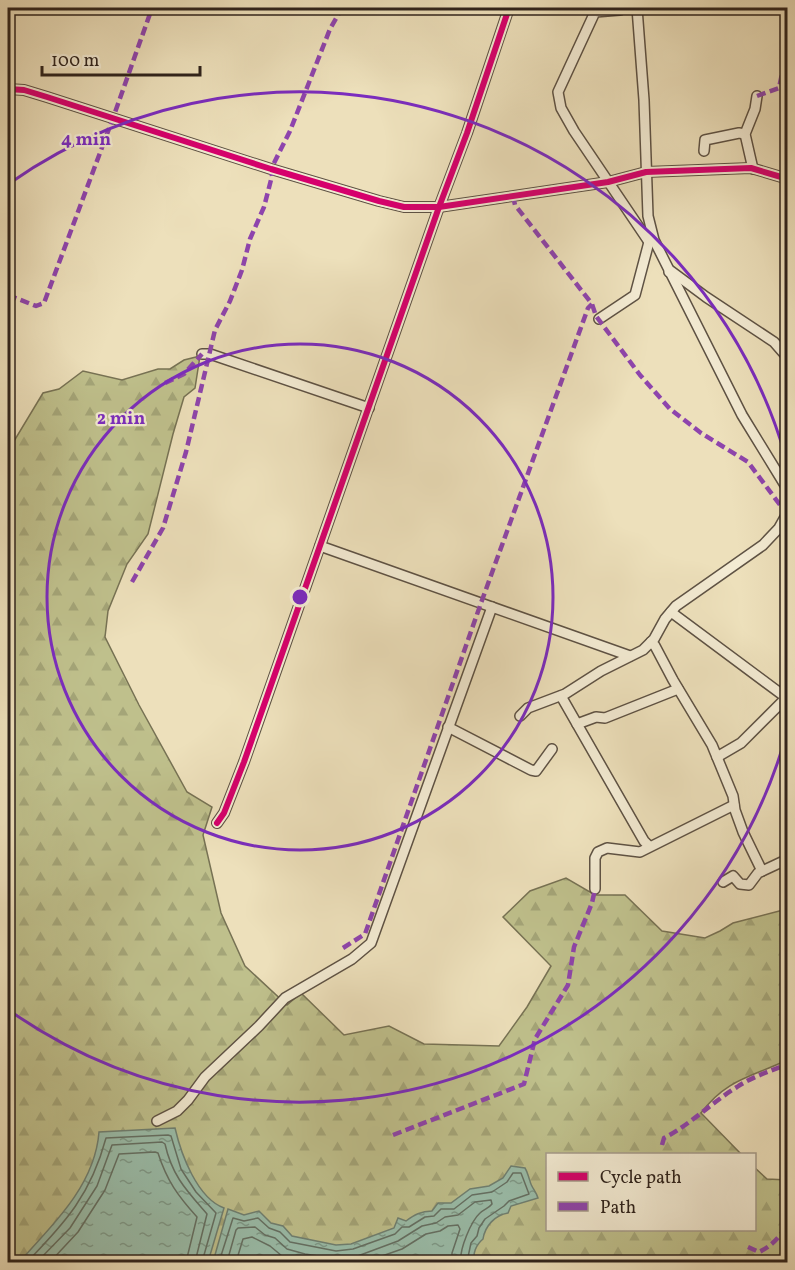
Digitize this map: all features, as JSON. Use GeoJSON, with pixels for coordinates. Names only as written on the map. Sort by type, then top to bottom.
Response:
{"type":"FeatureCollection","features":[{"type":"Feature","properties":{"kind":"street"},"geometry":{"type":"LineString","coordinates":[[217,824],[224,813],[244,762],[467,133],[509,8]]}},
{"type":"Feature","properties":{"kind":"street"},"geometry":{"type":"LineString","coordinates":[[599,319],[635,295],[651,241],[637,8]]}},
{"type":"Feature","properties":{"kind":"street"},"geometry":{"type":"LineString","coordinates":[[620,10],[595,12],[558,92],[561,108],[573,131],[651,241],[742,416],[784,477],[788,490]]}},
{"type":"Feature","properties":{"kind":"street"},"geometry":{"type":"LineString","coordinates":[[8,89],[24,90],[404,207],[439,207],[608,182],[646,172],[753,169],[788,179]]}},
{"type":"Feature","properties":{"kind":"street"},"geometry":{"type":"LineString","coordinates":[[753,169],[745,134],[755,109],[757,96]]}},
{"type":"Feature","properties":{"kind":"street"},"geometry":{"type":"LineString","coordinates":[[704,151],[705,140],[739,133],[745,134]]}},
{"type":"Feature","properties":{"kind":"street"},"geometry":{"type":"LineString","coordinates":[[669,272],[671,271],[774,342],[788,358]]}},
{"type":"Feature","properties":{"kind":"street"},"geometry":{"type":"LineString","coordinates":[[202,354],[210,354],[369,408]]}},
{"type":"Feature","properties":{"kind":"street"},"geometry":{"type":"LineString","coordinates":[[520,716],[528,708],[561,696],[643,650],[676,606],[764,546],[788,512]]}},
{"type":"Feature","properties":{"kind":"street"},"geometry":{"type":"LineString","coordinates":[[320,546],[630,656]]}},
{"type":"Feature","properties":{"kind":"street"},"geometry":{"type":"LineString","coordinates":[[157,1121],[177,1111],[205,1077],[285,998],[352,959],[371,943],[448,727],[487,605]]}},
{"type":"Feature","properties":{"kind":"street"},"geometry":{"type":"LineString","coordinates":[[671,612],[787,699],[741,743],[717,757]]}},
{"type":"Feature","properties":{"kind":"street"},"geometry":{"type":"LineString","coordinates":[[651,642],[717,757],[733,796],[743,832],[762,871]]}},
{"type":"Feature","properties":{"kind":"street"},"geometry":{"type":"LineString","coordinates":[[577,724],[596,717],[605,718],[678,689]]}},
{"type":"Feature","properties":{"kind":"street"},"geometry":{"type":"LineString","coordinates":[[561,696],[649,846]]}},
{"type":"Feature","properties":{"kind":"street"},"geometry":{"type":"LineString","coordinates":[[448,727],[531,770],[536,771],[552,748]]}},
{"type":"Feature","properties":{"kind":"street"},"geometry":{"type":"LineString","coordinates":[[595,888],[598,852],[607,848],[640,852],[734,804]]}},
{"type":"Feature","properties":{"kind":"street"},"geometry":{"type":"LineString","coordinates":[[723,882],[733,876],[740,884],[749,885],[758,873],[788,859]]}},
{"type":"Feature","properties":{"kind":"green space"},"geometry":{"type":"Polygon","coordinates":[[[200,356],[195,388],[184,397],[148,534],[127,564],[108,611],[105,637],[187,792],[212,807],[203,835],[221,913],[245,966],[287,1005],[301,993],[344,1035],[389,1026],[424,1044],[499,1046],[527,1007],[551,966],[503,917],[530,891],[566,878],[595,895],[625,895],[662,931],[705,938],[733,923],[787,909],[787,1060],[730,1086],[710,1102],[701,1113],[740,1153],[546,1153],[546,1231],[756,1231],[756,1169],[767,1179],[787,1180],[787,1262],[8,1262],[8,451],[43,393],[59,389],[83,371],[122,380],[158,369],[170,369],[184,360],[200,356]]]}},
{"type":"Feature","properties":{"kind":"water"},"geometry":{"type":"Polygon","coordinates":[[[175,1128],[181,1150],[198,1185],[214,1203],[224,1208],[208,1262],[19,1262],[58,1219],[81,1187],[96,1151],[99,1132],[175,1128]]]}},
{"type":"Feature","properties":{"kind":"water"},"geometry":{"type":"Polygon","coordinates":[[[511,1166],[525,1168],[538,1198],[511,1206],[508,1213],[491,1222],[475,1250],[475,1262],[213,1262],[228,1209],[244,1215],[259,1211],[271,1223],[283,1226],[292,1236],[336,1245],[351,1244],[394,1228],[398,1218],[406,1221],[418,1214],[432,1211],[438,1203],[451,1203],[470,1189],[489,1186],[503,1178],[511,1166]]]}},
{"type":"Feature","properties":{"kind":"marked path"},"geometry":{"type":"LineString","coordinates":[[8,295],[36,306],[44,303],[152,8]]}},
{"type":"Feature","properties":{"kind":"marked path"},"geometry":{"type":"LineString","coordinates":[[132,582],[163,528],[186,452],[215,330],[230,301],[242,270],[250,239],[264,207],[272,176],[271,169],[290,131],[330,29],[342,8]]}},
{"type":"Feature","properties":{"kind":"marked path"},"geometry":{"type":"LineString","coordinates":[[757,96],[779,88],[788,31]]}},
{"type":"Feature","properties":{"kind":"marked path"},"geometry":{"type":"LineString","coordinates":[[513,196],[515,205],[592,304],[596,316],[640,375],[670,409],[701,433],[748,462],[786,513]]}},
{"type":"Feature","properties":{"kind":"marked path"},"geometry":{"type":"LineString","coordinates":[[343,948],[365,934],[481,603],[588,308],[592,304]]}},
{"type":"Feature","properties":{"kind":"marked path"},"geometry":{"type":"LineString","coordinates":[[165,383],[184,374],[202,354]]}},
{"type":"Feature","properties":{"kind":"marked path"},"geometry":{"type":"LineString","coordinates":[[393,1135],[524,1084],[535,1039],[568,985],[574,947],[592,903],[595,889]]}},
{"type":"Feature","properties":{"kind":"marked path"},"geometry":{"type":"LineString","coordinates":[[662,1145],[664,1138],[737,1087],[788,1064]]}},
{"type":"Feature","properties":{"kind":"marked path"},"geometry":{"type":"LineString","coordinates":[[748,1247],[759,1252],[764,1250],[788,1225]]}},
{"type":"Feature","properties":{"kind":"cycle path"},"geometry":{"type":"LineString","coordinates":[[217,823],[224,813],[244,762],[467,133],[509,8]]}},
{"type":"Feature","properties":{"kind":"cycle path"},"geometry":{"type":"LineString","coordinates":[[8,89],[24,90],[271,169],[404,207],[439,207],[608,182],[646,172],[751,168],[788,179]]}}]}
